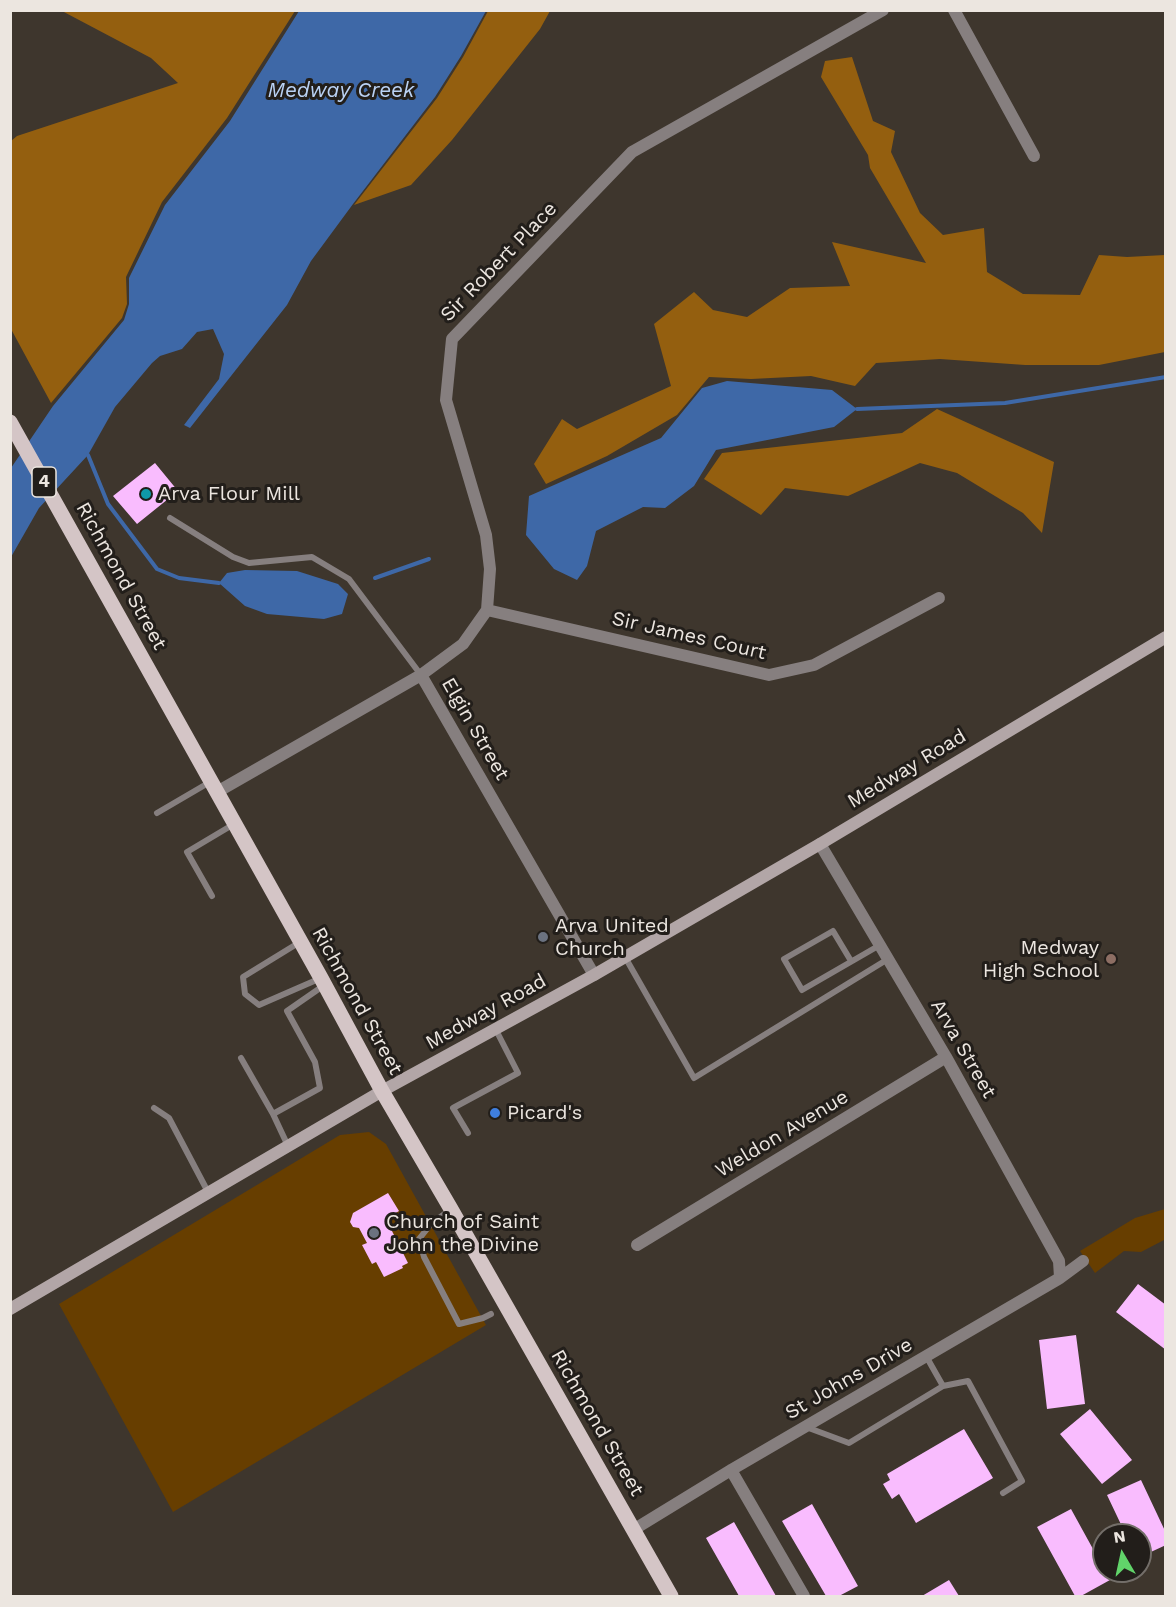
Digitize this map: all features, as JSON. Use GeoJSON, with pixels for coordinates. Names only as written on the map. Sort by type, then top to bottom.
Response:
{"type":"FeatureCollection","features":[{"type":"Feature","properties":{"kind":"main road","name":"Richmond Street"},"geometry":{"type":"LineString","coordinates":[[10,422],[382,1091],[671,1596]]}},
{"type":"Feature","properties":{"kind":"main road","name":"Medway Road"},"geometry":{"type":"LineString","coordinates":[[10,1310],[382,1091],[594,975],[820,844],[1166,636]]}},
{"type":"Feature","properties":{"kind":"street","name":"Sir Robert Place"},"geometry":{"type":"LineString","coordinates":[[487,610],[490,569],[486,535],[446,400],[452,339],[632,152],[883,10]]}},
{"type":"Feature","properties":{"kind":"street"},"geometry":{"type":"LineString","coordinates":[[954,10],[1034,156]]}},
{"type":"Feature","properties":{"kind":"street","name":"Sir James Court"},"geometry":{"type":"LineString","coordinates":[[487,610],[769,675],[814,665],[939,598]]}},
{"type":"Feature","properties":{"kind":"street"},"geometry":{"type":"LineString","coordinates":[[421,675],[463,644],[487,610]]}},
{"type":"Feature","properties":{"kind":"street","name":"Elgin Street"},"geometry":{"type":"LineString","coordinates":[[214,787],[421,675],[594,975]]}},
{"type":"Feature","properties":{"kind":"street","name":"Arva Street"},"geometry":{"type":"LineString","coordinates":[[820,844],[946,1057],[1059,1261],[1060,1278]]}},
{"type":"Feature","properties":{"kind":"street","name":"Weldon Avenue"},"geometry":{"type":"LineString","coordinates":[[638,1245],[946,1057]]}},
{"type":"Feature","properties":{"kind":"street","name":"St Johns Drive"},"geometry":{"type":"LineString","coordinates":[[633,1530],[731,1470],[1060,1278],[1083,1261]]}},
{"type":"Feature","properties":{"kind":"street"},"geometry":{"type":"LineString","coordinates":[[731,1470],[804,1596]]}},
{"type":"Feature","properties":{"kind":"lane"},"geometry":{"type":"LineString","coordinates":[[170,518],[233,558],[249,563],[312,557],[349,579],[421,675]]}},
{"type":"Feature","properties":{"kind":"lane"},"geometry":{"type":"LineString","coordinates":[[157,813],[214,787]]}},
{"type":"Feature","properties":{"kind":"lane"},"geometry":{"type":"LineString","coordinates":[[212,896],[187,852],[235,824]]}},
{"type":"Feature","properties":{"kind":"lane"},"geometry":{"type":"LineString","coordinates":[[851,961],[833,931],[784,959],[802,990],[880,945]]}},
{"type":"Feature","properties":{"kind":"lane"},"geometry":{"type":"LineString","coordinates":[[301,942],[243,977],[245,994],[259,1005],[323,982]]}},
{"type":"Feature","properties":{"kind":"lane"},"geometry":{"type":"LineString","coordinates":[[625,957],[694,1078],[889,959]]}},
{"type":"Feature","properties":{"kind":"lane"},"geometry":{"type":"LineString","coordinates":[[273,1114],[320,1088],[315,1062],[287,1011],[323,982]]}},
{"type":"Feature","properties":{"kind":"lane"},"geometry":{"type":"LineString","coordinates":[[468,1133],[453,1108],[518,1073],[495,1029]]}},
{"type":"Feature","properties":{"kind":"lane"},"geometry":{"type":"LineString","coordinates":[[241,1058],[273,1114],[288,1146]]}},
{"type":"Feature","properties":{"kind":"lane"},"geometry":{"type":"LineString","coordinates":[[154,1108],[169,1118],[208,1192]]}},
{"type":"Feature","properties":{"kind":"lane"},"geometry":{"type":"LineString","coordinates":[[451,1209],[431,1224],[419,1239],[424,1257],[459,1324],[491,1314]]}},
{"type":"Feature","properties":{"kind":"lane"},"geometry":{"type":"LineString","coordinates":[[926,1356],[943,1386]]}},
{"type":"Feature","properties":{"kind":"lane"},"geometry":{"type":"LineString","coordinates":[[805,1427],[849,1443],[943,1386],[968,1381],[1022,1481],[1003,1493]]}},
{"type":"Feature","properties":{"kind":"shaded area"},"geometry":{"type":"Polygon","coordinates":[[[62,11],[295,11],[227,118],[162,202],[126,277],[127,304],[122,318],[51,403],[11,329],[11,141],[17,136],[178,83],[151,58],[62,11]]]}},
{"type":"Feature","properties":{"kind":"shaded area"},"geometry":{"type":"Polygon","coordinates":[[[488,11],[550,11],[540,29],[452,140],[411,185],[354,205],[437,98],[488,11]]]}},
{"type":"Feature","properties":{"kind":"shaded area"},"geometry":{"type":"Polygon","coordinates":[[[852,57],[873,121],[895,131],[891,152],[920,213],[943,235],[984,228],[987,272],[1023,294],[1080,295],[1099,255],[1127,257],[1165,255],[1165,352],[1099,365],[1025,365],[940,359],[876,363],[855,386],[811,376],[751,379],[709,377],[677,415],[607,456],[546,484],[534,464],[562,419],[577,429],[671,386],[654,324],[694,292],[713,310],[747,317],[790,288],[850,286],[832,242],[926,263],[870,168],[868,155],[821,77],[825,61],[852,57]]]}},
{"type":"Feature","properties":{"kind":"shaded area"},"geometry":{"type":"Polygon","coordinates":[[[937,409],[1054,462],[1042,533],[1023,513],[957,473],[920,463],[848,496],[785,488],[761,515],[704,479],[722,453],[902,433],[937,409]]]}},
{"type":"Feature","properties":{"kind":"shaded area"},"geometry":{"type":"Polygon","coordinates":[[[369,1132],[386,1144],[486,1325],[173,1512],[59,1304],[340,1135],[369,1132]]]}},
{"type":"Feature","properties":{"kind":"shaded area"},"geometry":{"type":"Polygon","coordinates":[[[1165,1209],[1165,1242],[1164,1240],[1141,1252],[1124,1251],[1095,1273],[1080,1251],[1135,1218],[1165,1209]]]}},
{"type":"Feature","properties":{"kind":"water","name":"Medway Creek"},"geometry":{"type":"Polygon","coordinates":[[[299,11],[486,11],[435,97],[311,261],[287,305],[190,428],[184,425],[219,379],[224,354],[213,329],[197,332],[182,349],[160,356],[152,363],[115,407],[88,455],[39,508],[11,557],[11,468],[53,406],[124,320],[129,304],[129,278],[165,205],[230,121],[299,11]]]}},
{"type":"Feature","properties":{"kind":"water"},"geometry":{"type":"Polygon","coordinates":[[[727,381],[832,390],[857,409],[834,427],[716,450],[694,486],[665,508],[643,507],[596,531],[587,566],[577,580],[554,569],[526,535],[529,496],[661,438],[702,388],[727,381]]]}},
{"type":"Feature","properties":{"kind":"water"},"geometry":{"type":"Polygon","coordinates":[[[245,570],[297,571],[338,584],[348,594],[342,614],[324,619],[267,614],[245,606],[219,583],[227,573],[245,570]]]}},
{"type":"Feature","properties":{"kind":"building","name":"Arva Flour Mill"},"geometry":{"type":"Polygon","coordinates":[[[155,463],[178,491],[137,524],[113,496],[155,463]]]}},
{"type":"Feature","properties":{"kind":"building","name":"Church of Saint John the Divine"},"geometry":{"type":"Polygon","coordinates":[[[388,1193],[399,1211],[386,1219],[408,1263],[384,1277],[376,1262],[372,1264],[362,1245],[367,1243],[359,1228],[353,1227],[350,1222],[353,1213],[388,1193]]]}},
{"type":"Feature","properties":{"kind":"building"},"geometry":{"type":"Polygon","coordinates":[[[1138,1284],[1166,1305],[1166,1350],[1116,1312],[1138,1284]]]}},
{"type":"Feature","properties":{"kind":"building"},"geometry":{"type":"Polygon","coordinates":[[[1076,1335],[1085,1404],[1047,1409],[1039,1340],[1076,1335]]]}},
{"type":"Feature","properties":{"kind":"building"},"geometry":{"type":"Polygon","coordinates":[[[1090,1409],[1132,1460],[1102,1484],[1060,1434],[1090,1409]]]}},
{"type":"Feature","properties":{"kind":"building"},"geometry":{"type":"Polygon","coordinates":[[[964,1429],[993,1478],[916,1523],[899,1494],[892,1499],[883,1484],[890,1480],[887,1474],[964,1429]]]}},
{"type":"Feature","properties":{"kind":"building"},"geometry":{"type":"Polygon","coordinates":[[[1141,1480],[1166,1533],[1166,1545],[1152,1551],[1152,1523],[1120,1523],[1107,1495],[1141,1480]]]}},
{"type":"Feature","properties":{"kind":"building"},"geometry":{"type":"Polygon","coordinates":[[[812,1504],[858,1586],[839,1596],[826,1596],[782,1521],[812,1504]]]}},
{"type":"Feature","properties":{"kind":"building"},"geometry":{"type":"Polygon","coordinates":[[[1071,1509],[1092,1547],[1092,1583],[1105,1583],[1081,1596],[1075,1596],[1037,1527],[1071,1509]]]}},
{"type":"Feature","properties":{"kind":"building"},"geometry":{"type":"Polygon","coordinates":[[[734,1522],[776,1596],[739,1596],[706,1538],[734,1522]]]}},
{"type":"Feature","properties":{"kind":"building"},"geometry":{"type":"Polygon","coordinates":[[[949,1580],[959,1596],[922,1596],[949,1580]]]}},
{"type":"Feature","properties":{"kind":"waterway"},"geometry":{"type":"LineString","coordinates":[[857,409],[1005,403],[1166,377]]}},
{"type":"Feature","properties":{"kind":"waterway"},"geometry":{"type":"LineString","coordinates":[[88,455],[108,504],[157,569],[179,578],[219,583]]}},
{"type":"Feature","properties":{"kind":"waterway"},"geometry":{"type":"LineString","coordinates":[[375,578],[429,559]]}},
{"type":"Feature","properties":{"kind":"place","name":"Arva Flour Mill"},"geometry":{"type":"Point","coordinates":[146,494]}},
{"type":"Feature","properties":{"kind":"place","name":"Arva United Church"},"geometry":{"type":"Point","coordinates":[543,937]}},
{"type":"Feature","properties":{"kind":"place","name":"Medway High School"},"geometry":{"type":"Point","coordinates":[1111,959]}},
{"type":"Feature","properties":{"kind":"place","name":"Picard's"},"geometry":{"type":"Point","coordinates":[495,1113]}},
{"type":"Feature","properties":{"kind":"place","name":"Church of Saint John the Divine"},"geometry":{"type":"Point","coordinates":[374,1233]}}]}
